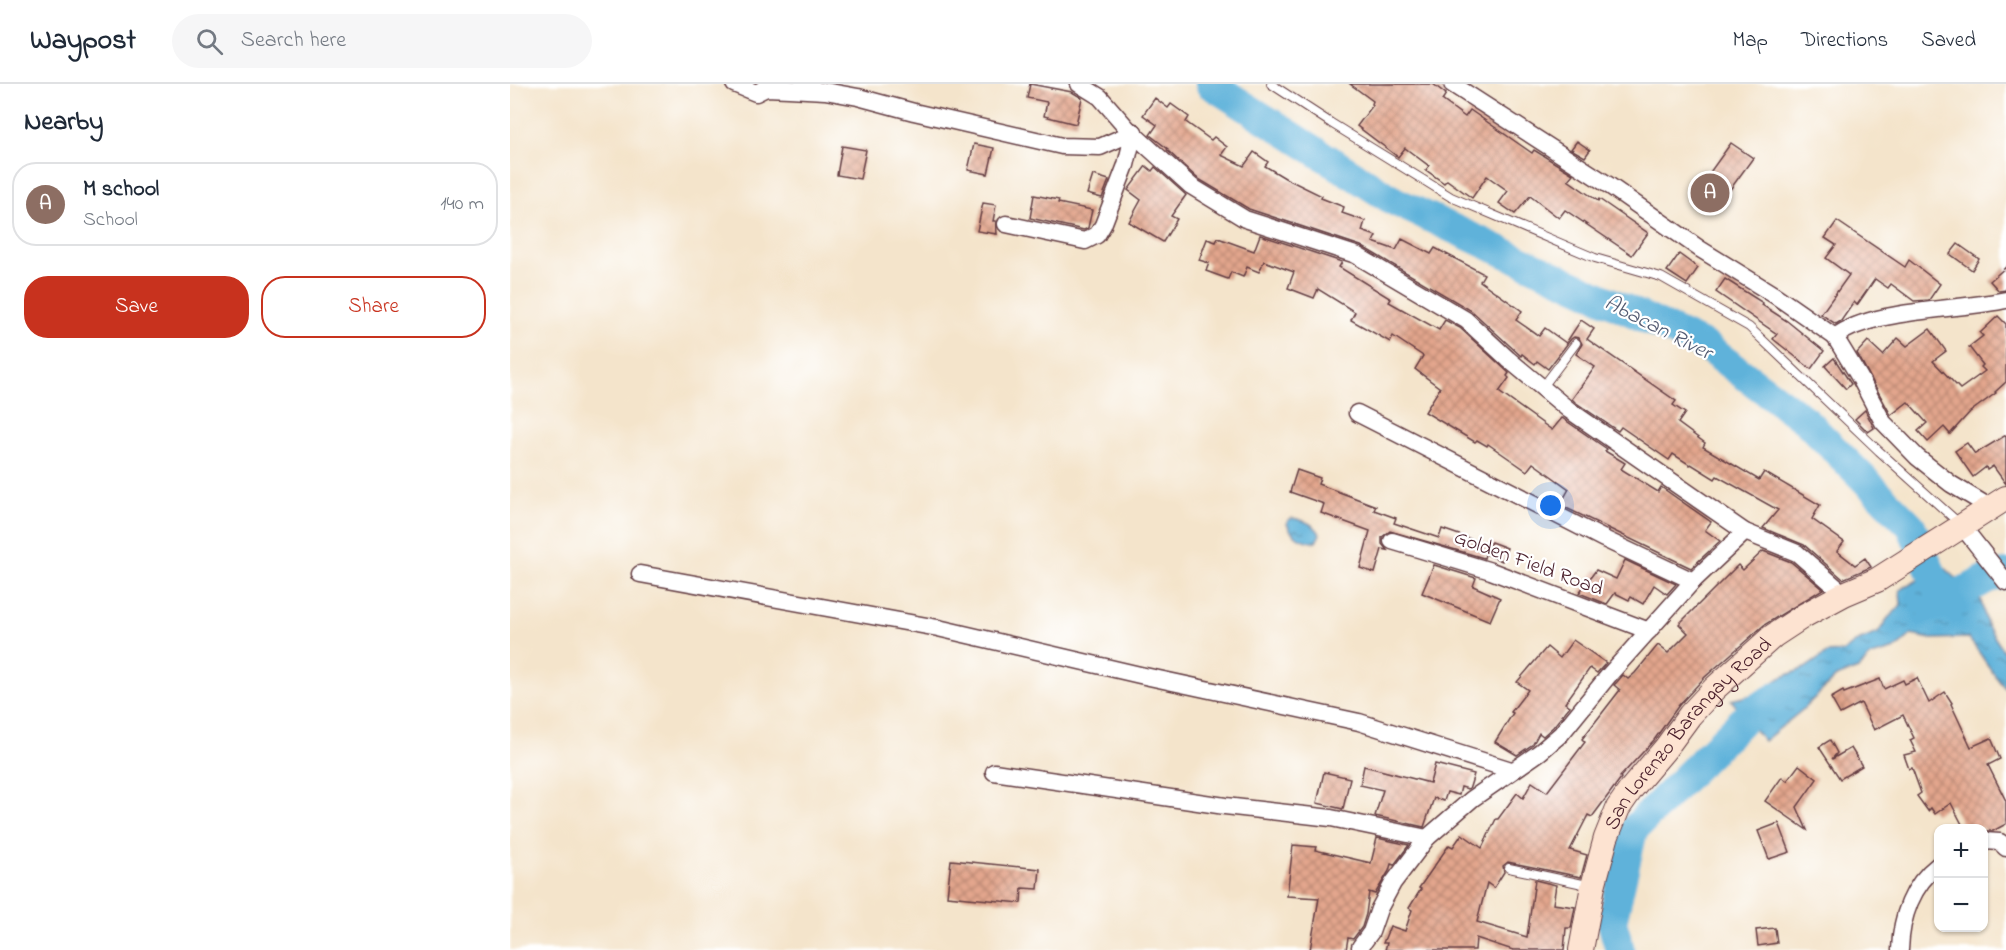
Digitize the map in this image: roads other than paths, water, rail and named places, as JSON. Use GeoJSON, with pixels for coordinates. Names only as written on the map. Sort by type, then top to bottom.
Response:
{"type":"FeatureCollection","features":[{"type":"Feature","properties":{"kind":"street"},"geometry":{"type":"LineString","coordinates":[[734,84],[756,93],[766,88],[825,91],[858,97],[1062,146],[1100,147],[1134,132]]}},
{"type":"Feature","properties":{"kind":"street"},"geometry":{"type":"LineString","coordinates":[[1079,84],[1100,97],[1191,186],[1245,219],[1356,255],[1466,320],[1569,410],[1745,532],[1797,554],[1844,594]]}},
{"type":"Feature","properties":{"kind":"street"},"geometry":{"type":"LineString","coordinates":[[1452,84],[1610,186],[1700,249],[1776,296],[1835,337],[1884,422],[1917,457],[1951,484],[1998,503]]}},
{"type":"Feature","properties":{"kind":"street"},"geometry":{"type":"LineString","coordinates":[[1006,224],[1085,242],[1097,235],[1126,165],[1134,132]]}},
{"type":"Feature","properties":{"kind":"street"},"geometry":{"type":"LineString","coordinates":[[1835,337],[1844,330],[1867,321],[1985,305],[2006,300]]}},
{"type":"Feature","properties":{"kind":"street"},"geometry":{"type":"LineString","coordinates":[[1357,413],[1604,539],[1692,581]]}},
{"type":"Feature","properties":{"kind":"street","name":"San Lorenzo Barangay Road"},"geometry":{"type":"LineString","coordinates":[[1581,950],[1593,886],[1606,838],[1618,808],[1690,715],[1715,688],[1773,636],[1805,615],[1844,594],[1877,580],[1998,503]]}},
{"type":"Feature","properties":{"kind":"street"},"geometry":{"type":"LineString","coordinates":[[1958,529],[2006,582]]}},
{"type":"Feature","properties":{"kind":"street"},"geometry":{"type":"LineString","coordinates":[[1359,949],[1371,932],[1379,909],[1394,883],[1427,838],[1472,798],[1540,752],[1561,734],[1603,682],[1692,581],[1745,532]]}},
{"type":"Feature","properties":{"kind":"street","name":"Golden Field Road"},"geometry":{"type":"LineString","coordinates":[[1392,541],[1491,570],[1649,631]]}},
{"type":"Feature","properties":{"kind":"street"},"geometry":{"type":"LineString","coordinates":[[640,574],[938,628],[1140,675],[1359,722],[1511,770]]}},
{"type":"Feature","properties":{"kind":"street"},"geometry":{"type":"LineString","coordinates":[[994,772],[1237,807],[1331,818],[1427,838]]}},
{"type":"Feature","properties":{"kind":"street"},"geometry":{"type":"LineString","coordinates":[[1988,841],[2000,842],[2006,848]]}},
{"type":"Feature","properties":{"kind":"street"},"geometry":{"type":"LineString","coordinates":[[1900,950],[1900,935],[1914,890],[1925,875],[1934,868]]}},
{"type":"Feature","properties":{"kind":"lane"},"geometry":{"type":"LineString","coordinates":[[1270,84],[1451,197],[1595,258],[1660,278],[1749,327],[1958,529]]}},
{"type":"Feature","properties":{"kind":"lane"},"geometry":{"type":"LineString","coordinates":[[1542,388],[1576,343]]}},
{"type":"Feature","properties":{"kind":"lane"},"geometry":{"type":"LineString","coordinates":[[1509,868],[1593,886]]}},
{"type":"Feature","properties":{"kind":"water"},"geometry":{"type":"Polygon","coordinates":[[[1292,518],[1305,521],[1315,528],[1320,534],[1316,542],[1303,540],[1292,532],[1287,524],[1292,518]]]}},
{"type":"Feature","properties":{"kind":"water"},"geometry":{"type":"Polygon","coordinates":[[[1943,566],[1981,601],[1987,625],[2006,655],[2006,689],[1968,638],[1931,639],[1911,635],[1895,649],[1871,656],[1858,669],[1836,677],[1801,711],[1764,741],[1731,700],[1756,694],[1780,678],[1805,668],[1827,653],[1843,652],[1858,641],[1878,633],[1888,618],[1901,606],[1900,590],[1943,566]]]}},
{"type":"Feature","properties":{"kind":"waterway","name":"Abacan River"},"geometry":{"type":"LineString","coordinates":[[1210,84],[1394,201],[1705,346],[1806,421],[1911,526],[1949,609]]}},
{"type":"Feature","properties":{"kind":"waterway"},"geometry":{"type":"LineString","coordinates":[[1932,610],[1988,578],[2006,574]]}},
{"type":"Feature","properties":{"kind":"waterway"},"geometry":{"type":"LineString","coordinates":[[1620,950],[1612,922],[1633,830],[1753,710],[1780,695]]}},
{"type":"Feature","properties":{"kind":"place","name":"M school"},"geometry":{"type":"Point","coordinates":[1710,193]}}]}
